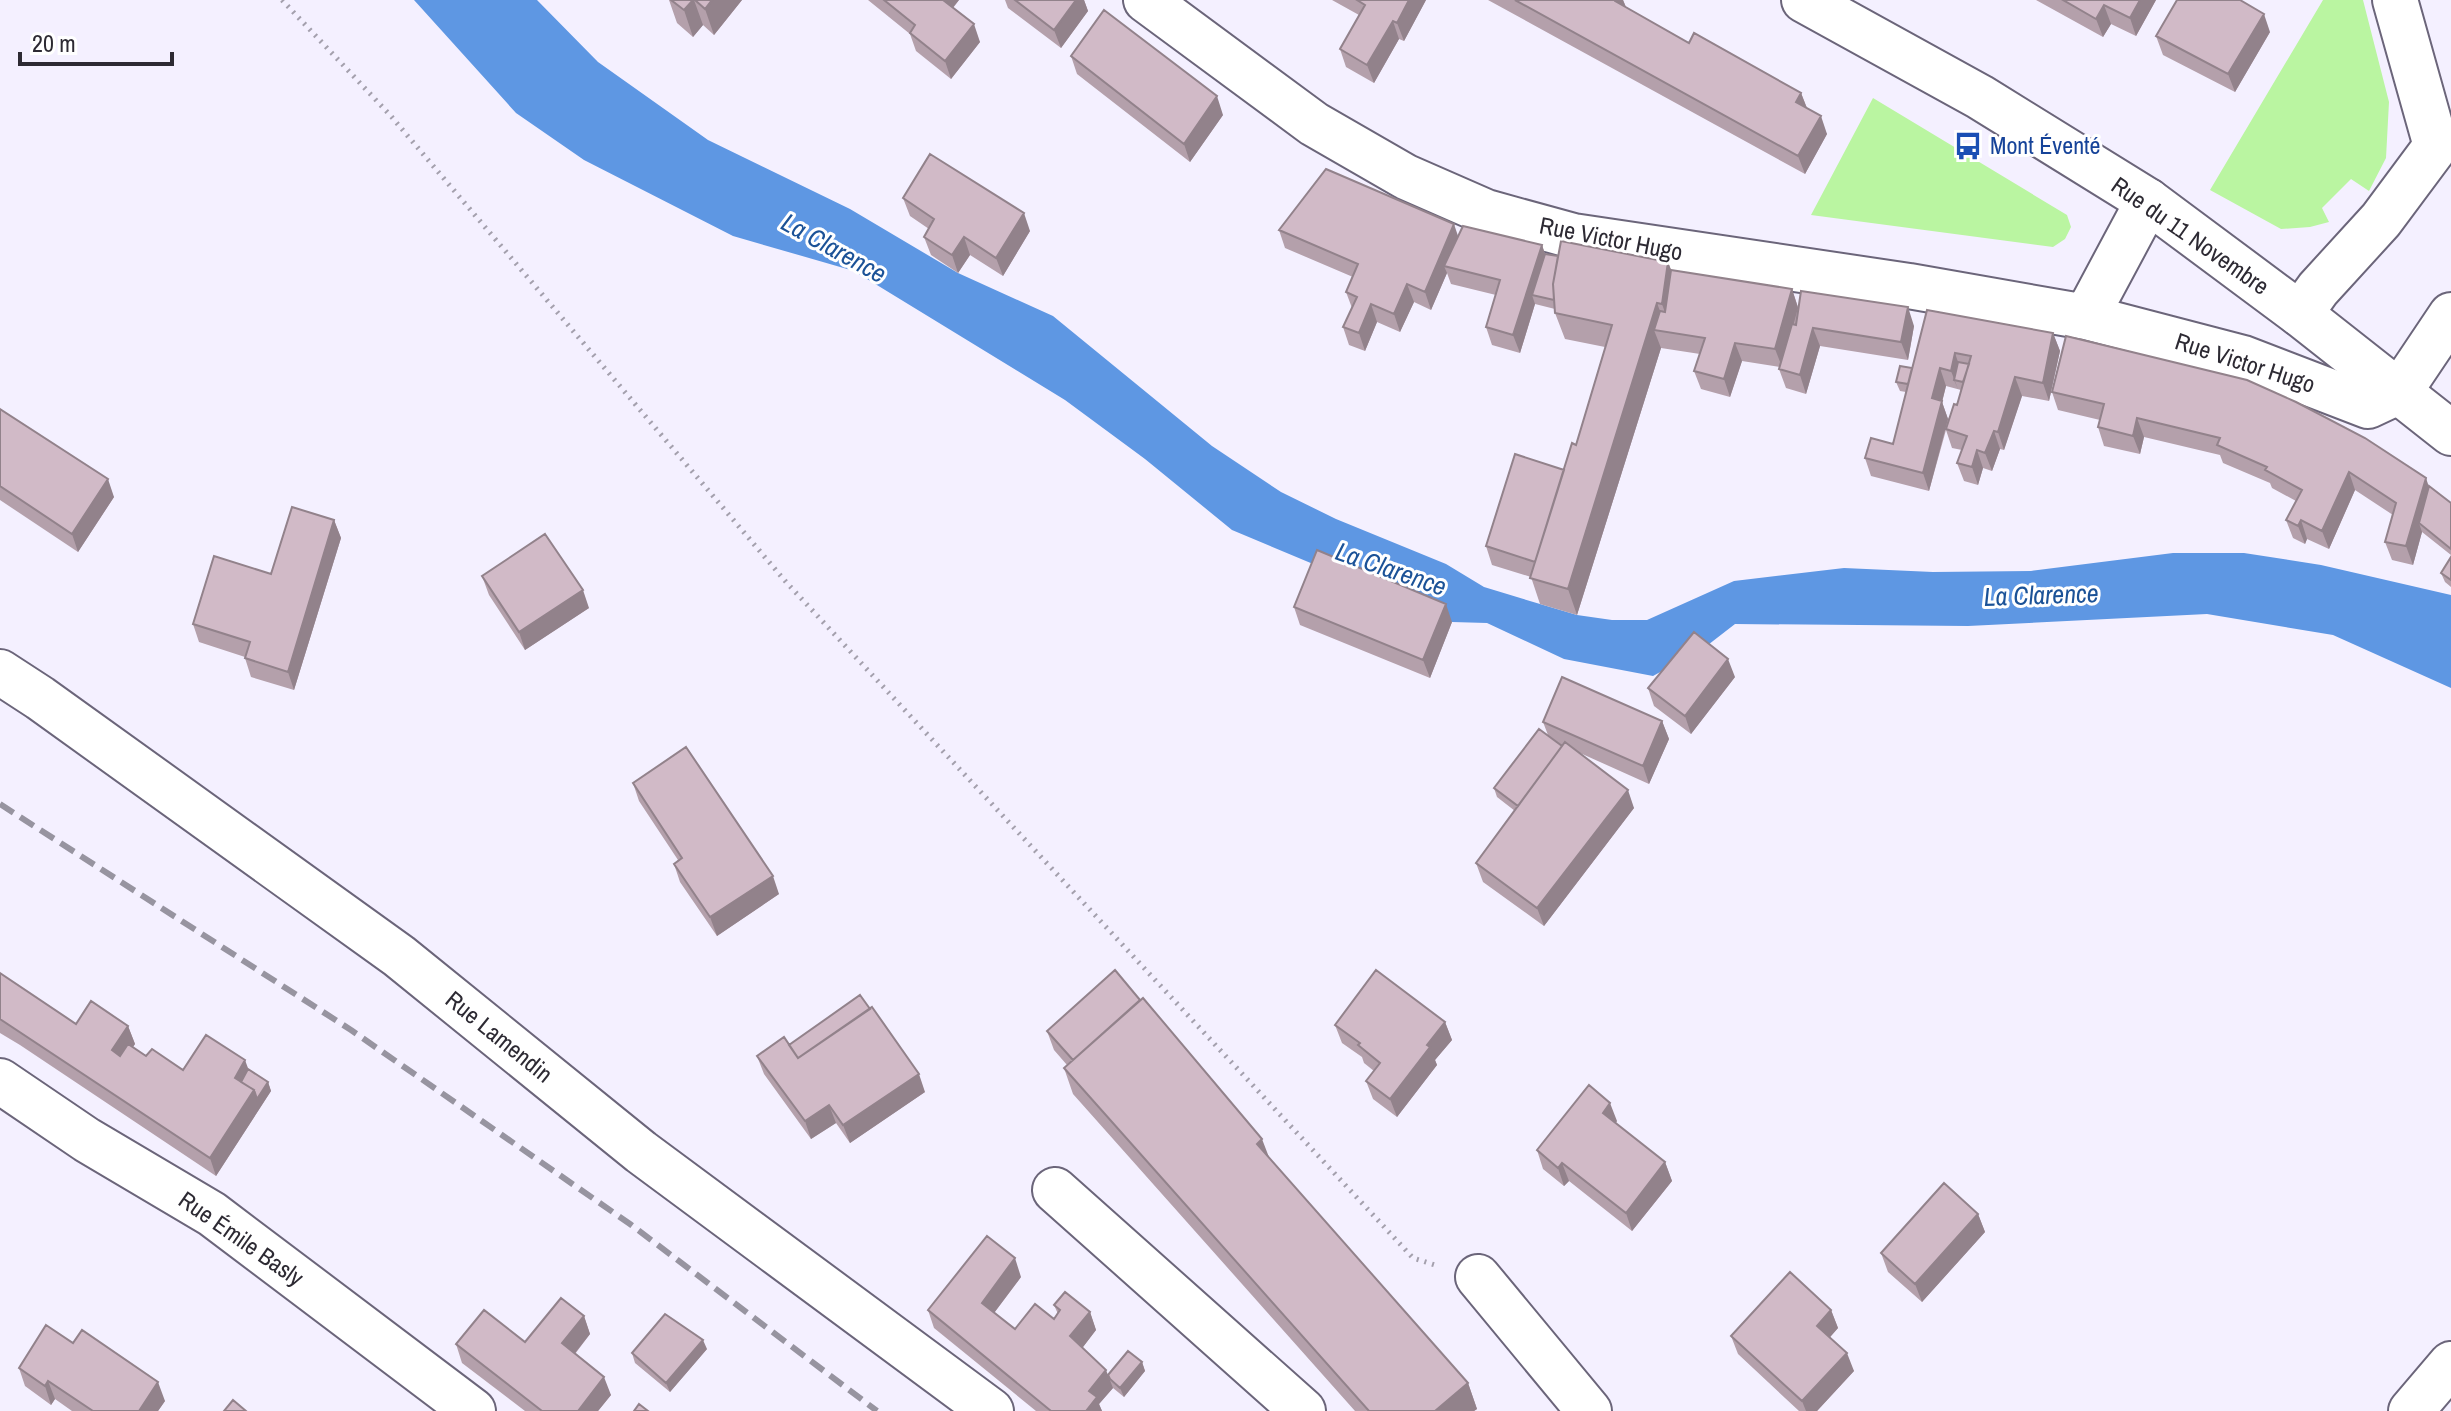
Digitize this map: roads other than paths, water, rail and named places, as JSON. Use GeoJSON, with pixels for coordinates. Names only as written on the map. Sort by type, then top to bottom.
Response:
{"type":"FeatureCollection","features":[{"type":"Feature","properties":{"kind":"street","name":"Rue Victor Hugo"},"geometry":{"type":"LineString","coordinates":[[1146,0],[1314,124],[1406,177],[1486,212],[1573,236],[1894,284],[2086,317],[2243,358],[2368,406],[2400,391]]}},
{"type":"Feature","properties":{"kind":"street","name":"Rue du 11 Novembre"},"geometry":{"type":"LineString","coordinates":[[1804,0],[1980,97],[2148,201],[2300,314],[2451,433]]}},
{"type":"Feature","properties":{"kind":"street"},"geometry":{"type":"LineString","coordinates":[[2300,314],[2318,289],[2443,149],[2395,0]]}},
{"type":"Feature","properties":{"kind":"street"},"geometry":{"type":"LineString","coordinates":[[2086,317],[2148,201]]}},
{"type":"Feature","properties":{"kind":"street"},"geometry":{"type":"LineString","coordinates":[[2400,391],[2451,315]]}},
{"type":"Feature","properties":{"kind":"street","name":"Rue Lamendin"},"geometry":{"type":"LineString","coordinates":[[0,672],[399,956],[641,1152],[991,1411]]}},
{"type":"Feature","properties":{"kind":"street","name":"Rue Émile Basly"},"geometry":{"type":"LineString","coordinates":[[0,1081],[87,1140],[212,1214],[473,1411]]}},
{"type":"Feature","properties":{"kind":"street"},"geometry":{"type":"LineString","coordinates":[[1055,1190],[1303,1411]]}},
{"type":"Feature","properties":{"kind":"street"},"geometry":{"type":"LineString","coordinates":[[1478,1277],[1589,1411]]}},
{"type":"Feature","properties":{"kind":"street"},"geometry":{"type":"LineString","coordinates":[[2411,1411],[2451,1364]]}},
{"type":"Feature","properties":{"kind":"water","name":"La Clarence"},"geometry":{"type":"Polygon","coordinates":[[[414,0],[537,0],[598,62],[708,140],[850,209],[958,273],[1053,316],[1212,446],[1281,492],[1336,519],[1446,564],[1484,587],[1577,615],[1612,620],[1647,620],[1734,581],[1844,568],[1933,572],[2031,571],[2173,553],[2244,553],[2321,565],[2451,595],[2451,688],[2333,635],[2207,614],[1968,626],[1735,624],[1704,648],[1653,676],[1564,659],[1487,623],[1452,622],[1232,530],[1145,459],[1065,400],[854,271],[733,236],[584,160],[516,113],[414,0]]]}},
{"type":"Feature","properties":{"kind":"railway"},"geometry":{"type":"LineString","coordinates":[[0,804],[351,1030],[630,1224],[877,1411]]}},
{"type":"Feature","properties":{"kind":"place","name":"Mont Éventé"},"geometry":{"type":"Point","coordinates":[1968,146]}}]}
